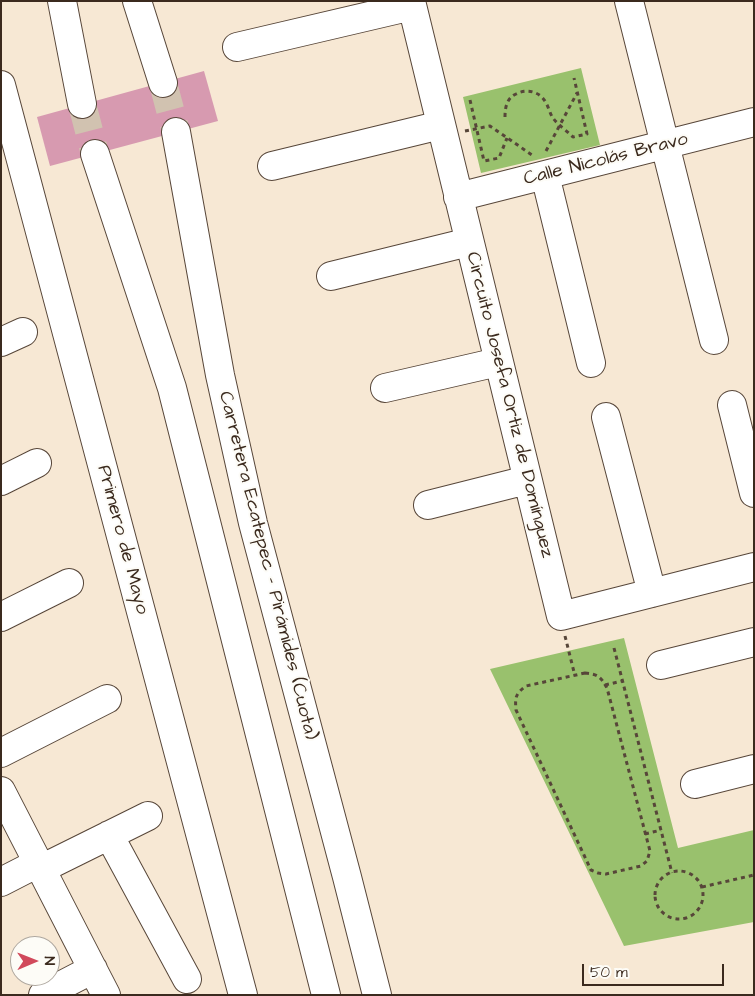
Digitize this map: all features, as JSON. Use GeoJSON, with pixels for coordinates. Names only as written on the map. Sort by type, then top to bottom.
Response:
{"type":"FeatureCollection","features":[{"type":"Feature","properties":{"kind":"main road"},"geometry":{"type":"LineString","coordinates":[[62,1],[82,104]]}},
{"type":"Feature","properties":{"kind":"main road"},"geometry":{"type":"LineString","coordinates":[[137,1],[163,83]]}},
{"type":"Feature","properties":{"kind":"main road"},"geometry":{"type":"LineString","coordinates":[[629,1],[714,340]]}},
{"type":"Feature","properties":{"kind":"main road"},"geometry":{"type":"LineString","coordinates":[[237,48],[412,4]]}},
{"type":"Feature","properties":{"kind":"main road","name":"Circuito Josefa Ortiz de Domínguez"},"geometry":{"type":"LineString","coordinates":[[412,4],[561,616]]}},
{"type":"Feature","properties":{"kind":"main road","name":"Primero de Mayo"},"geometry":{"type":"LineString","coordinates":[[1,85],[242,995]]}},
{"type":"Feature","properties":{"kind":"main road","name":"Calle Nicolás Bravo"},"geometry":{"type":"LineString","coordinates":[[458,197],[543,168],[665,145],[754,122]]}},
{"type":"Feature","properties":{"kind":"main road"},"geometry":{"type":"LineString","coordinates":[[272,166],[442,130]]}},
{"type":"Feature","properties":{"kind":"main road","name":"Carretera Ecatepec - Pirámides (Cuota)"},"geometry":{"type":"LineString","coordinates":[[176,132],[220,375],[253,523],[377,995]]}},
{"type":"Feature","properties":{"kind":"main road"},"geometry":{"type":"LineString","coordinates":[[95,154],[172,388],[326,995]]}},
{"type":"Feature","properties":{"kind":"main road"},"geometry":{"type":"LineString","coordinates":[[543,168],[591,363]]}},
{"type":"Feature","properties":{"kind":"main road"},"geometry":{"type":"LineString","coordinates":[[331,276],[469,242]]}},
{"type":"Feature","properties":{"kind":"main road"},"geometry":{"type":"LineString","coordinates":[[385,388],[498,362]]}},
{"type":"Feature","properties":{"kind":"main road"},"geometry":{"type":"LineString","coordinates":[[732,404],[754,493]]}},
{"type":"Feature","properties":{"kind":"main road"},"geometry":{"type":"LineString","coordinates":[[606,417],[652,593]]}},
{"type":"Feature","properties":{"kind":"main road"},"geometry":{"type":"LineString","coordinates":[[1,481],[37,462]]}},
{"type":"Feature","properties":{"kind":"main road"},"geometry":{"type":"LineString","coordinates":[[428,505],[527,480]]}},
{"type":"Feature","properties":{"kind":"main road"},"geometry":{"type":"LineString","coordinates":[[561,616],[754,567]]}},
{"type":"Feature","properties":{"kind":"main road"},"geometry":{"type":"LineString","coordinates":[[1,617],[69,583]]}},
{"type":"Feature","properties":{"kind":"main road"},"geometry":{"type":"LineString","coordinates":[[661,665],[754,642]]}},
{"type":"Feature","properties":{"kind":"main road"},"geometry":{"type":"LineString","coordinates":[[1,753],[107,699]]}},
{"type":"Feature","properties":{"kind":"main road"},"geometry":{"type":"LineString","coordinates":[[695,784],[754,769]]}},
{"type":"Feature","properties":{"kind":"main road"},"geometry":{"type":"LineString","coordinates":[[1,791],[106,995]]}},
{"type":"Feature","properties":{"kind":"main road"},"geometry":{"type":"LineString","coordinates":[[1,882],[148,816]]}},
{"type":"Feature","properties":{"kind":"main road"},"geometry":{"type":"LineString","coordinates":[[109,835],[187,978]]}},
{"type":"Feature","properties":{"kind":"main road"},"geometry":{"type":"LineString","coordinates":[[43,995],[93,969]]}},
{"type":"Feature","properties":{"kind":"path"},"geometry":{"type":"LineString","coordinates":[[505,117],[508,101],[514,95],[522,91],[533,92],[540,95],[553,118],[573,137],[587,134],[574,78]]}},
{"type":"Feature","properties":{"kind":"path"},"geometry":{"type":"LineString","coordinates":[[442,130],[477,129],[490,126],[543,168],[560,125],[577,92]]}},
{"type":"Feature","properties":{"kind":"path"},"geometry":{"type":"LineString","coordinates":[[470,100],[484,161],[499,158],[507,138]]}},
{"type":"Feature","properties":{"kind":"path"},"geometry":{"type":"LineString","coordinates":[[561,616],[574,676]]}},
{"type":"Feature","properties":{"kind":"path"},"geometry":{"type":"LineString","coordinates":[[614,648],[672,873]]}},
{"type":"Feature","properties":{"kind":"path"},"geometry":{"type":"LineString","coordinates":[[585,673],[595,674],[602,679],[605,685],[650,850],[647,861],[641,866],[606,874],[592,870],[516,710],[515,700],[519,691],[526,686],[585,673]]}},
{"type":"Feature","properties":{"kind":"path"},"geometry":{"type":"LineString","coordinates":[[605,685],[622,681]]}},
{"type":"Feature","properties":{"kind":"path"},"geometry":{"type":"LineString","coordinates":[[645,834],[661,830]]}},
{"type":"Feature","properties":{"kind":"path"},"geometry":{"type":"LineString","coordinates":[[676,871],[692,875],[702,887],[703,896],[701,904],[691,916],[677,919],[670,917],[659,908],[656,901],[658,886],[662,878],[676,871]]}},
{"type":"Feature","properties":{"kind":"path"},"geometry":{"type":"LineString","coordinates":[[702,887],[754,875]]}},
{"type":"Feature","properties":{"kind":"green space"},"geometry":{"type":"Polygon","coordinates":[[[581,68],[600,145],[481,173],[463,97],[581,68]]]}},
{"type":"Feature","properties":{"kind":"green space"},"geometry":{"type":"Polygon","coordinates":[[[624,638],[678,848],[754,830],[754,922],[624,946],[490,669],[624,638]]]}},
{"type":"Feature","properties":{"kind":"building"},"geometry":{"type":"Polygon","coordinates":[[[204,71],[218,121],[50,166],[37,117],[204,71]]]}},
{"type":"Feature","properties":{"kind":"tunnel"},"geometry":{"type":"LineString","coordinates":[[163,83],[176,132]]}},
{"type":"Feature","properties":{"kind":"tunnel"},"geometry":{"type":"LineString","coordinates":[[82,104],[95,154]]}}]}
